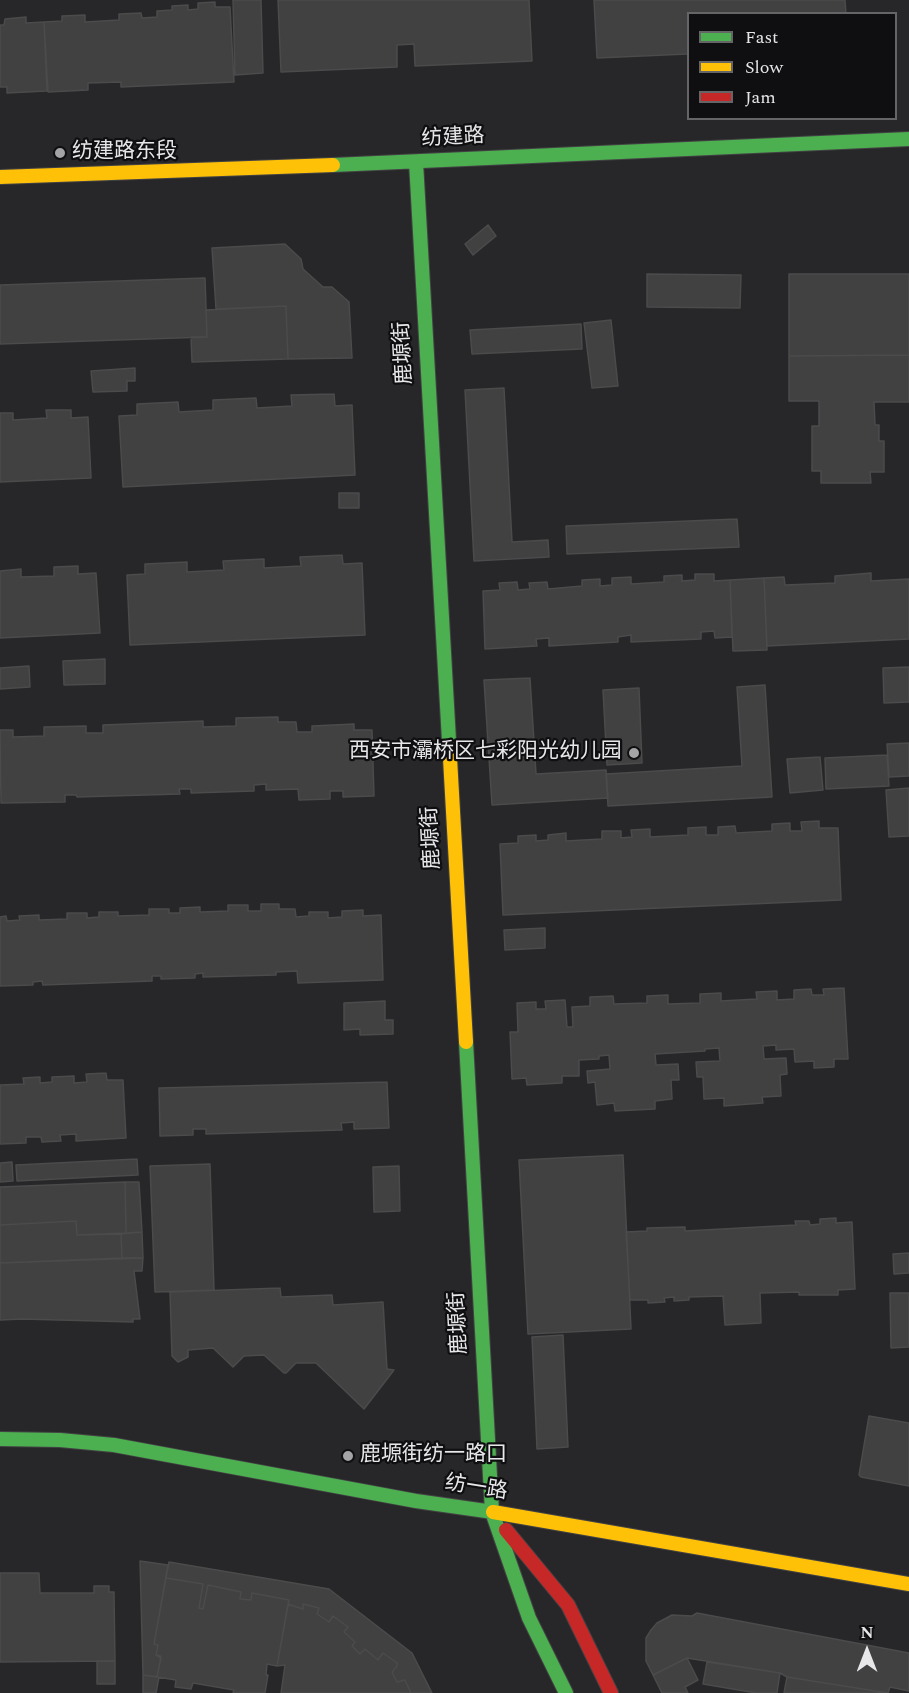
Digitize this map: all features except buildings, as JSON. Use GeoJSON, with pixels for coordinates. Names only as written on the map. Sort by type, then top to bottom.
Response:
{"type":"FeatureCollection","features":[{"type":"Feature","properties":{"kind":"street","name":"纺建路"},"geometry":{"type":"LineString","coordinates":[[0,177],[416,162],[909,139]]}},
{"type":"Feature","properties":{"kind":"street","name":"鹿塬街"},"geometry":{"type":"LineString","coordinates":[[416,162],[492,1512],[529,1618],[566,1693]]}},
{"type":"Feature","properties":{"kind":"street","name":"纺一路"},"geometry":{"type":"LineString","coordinates":[[0,1439],[60,1440],[114,1445],[416,1501],[909,1584]]}},
{"type":"Feature","properties":{"kind":"street"},"geometry":{"type":"LineString","coordinates":[[492,1512],[568,1605],[611,1693]]}},
{"type":"Feature","properties":{"kind":"traffic: fast"},"geometry":{"type":"LineString","coordinates":[[333,165],[909,139]]}},
{"type":"Feature","properties":{"kind":"traffic: fast"},"geometry":{"type":"LineString","coordinates":[[416,162],[450,758]]}},
{"type":"Feature","properties":{"kind":"traffic: fast"},"geometry":{"type":"LineString","coordinates":[[466,1042],[492,1512],[529,1618],[566,1693]]}},
{"type":"Feature","properties":{"kind":"traffic: fast"},"geometry":{"type":"LineString","coordinates":[[0,1439],[60,1440],[114,1445],[416,1501],[493,1512]]}},
{"type":"Feature","properties":{"kind":"traffic: slow"},"geometry":{"type":"LineString","coordinates":[[0,177],[333,165]]}},
{"type":"Feature","properties":{"kind":"traffic: slow"},"geometry":{"type":"LineString","coordinates":[[450,758],[466,1042]]}},
{"type":"Feature","properties":{"kind":"traffic: slow"},"geometry":{"type":"LineString","coordinates":[[493,1512],[909,1584]]}},
{"type":"Feature","properties":{"kind":"traffic: jam"},"geometry":{"type":"LineString","coordinates":[[506,1530],[568,1605],[611,1693]]}},
{"type":"Feature","properties":{"kind":"place","name":"纺建路东段"},"geometry":{"type":"Point","coordinates":[60,153]}},
{"type":"Feature","properties":{"kind":"place","name":"西安市灞桥区七彩阳光幼儿园"},"geometry":{"type":"Point","coordinates":[634,753]}},
{"type":"Feature","properties":{"kind":"place","name":"鹿塬街纺一路口"},"geometry":{"type":"Point","coordinates":[348,1456]}}]}
